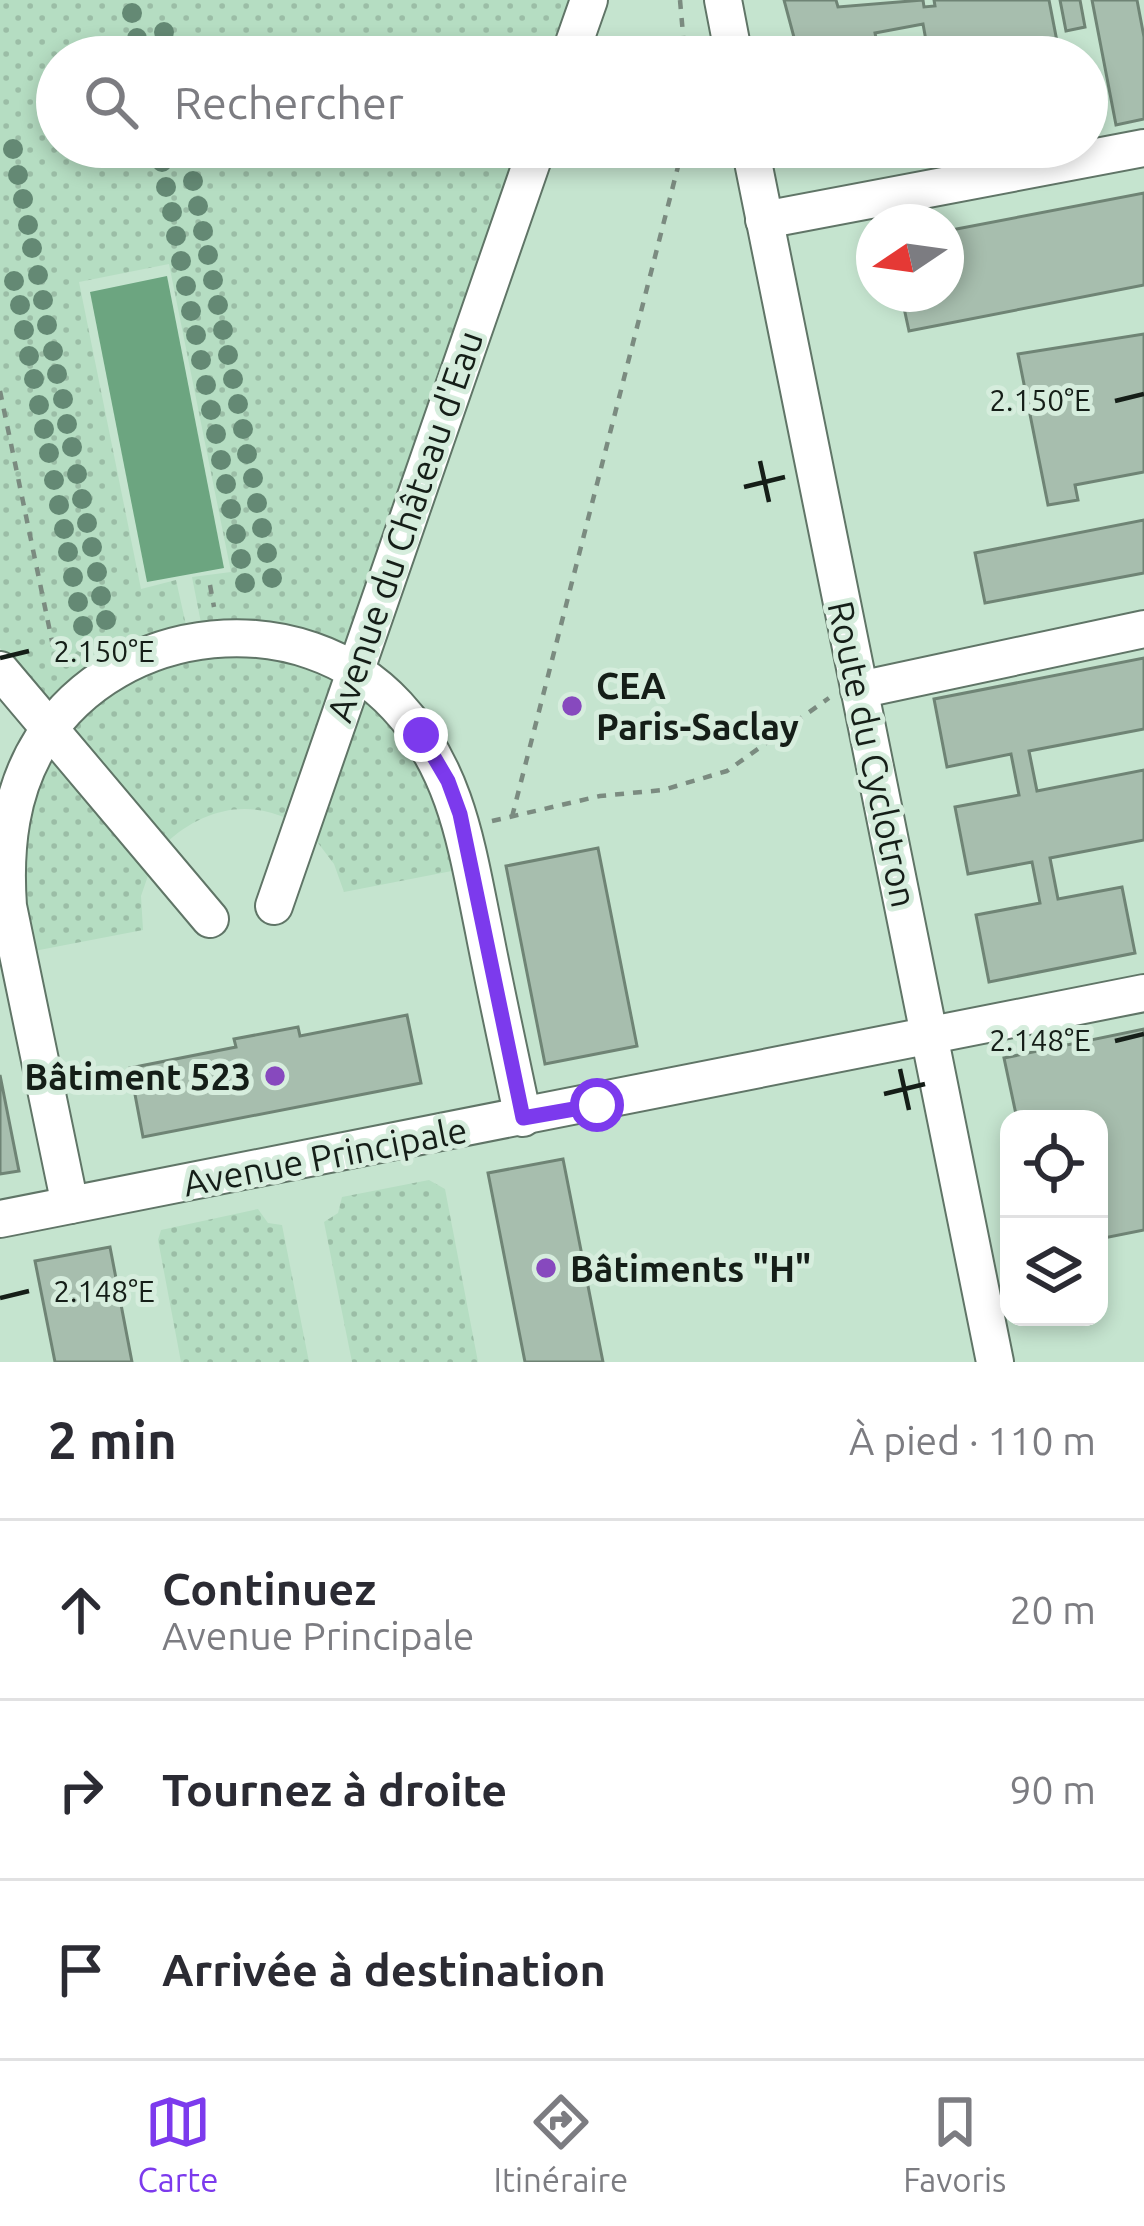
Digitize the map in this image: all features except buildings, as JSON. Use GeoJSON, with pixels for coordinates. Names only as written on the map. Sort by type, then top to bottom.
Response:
{"type":"FeatureCollection","features":[{"type":"Feature","properties":{"kind":"lane"},"geometry":{"type":"LineString","coordinates":[[576,36],[589,0]]}},
{"type":"Feature","properties":{"kind":"lane"},"geometry":{"type":"LineString","coordinates":[[723,0],[730,36]]}},
{"type":"Feature","properties":{"kind":"lane"},"geometry":{"type":"LineString","coordinates":[[1108,155],[1144,148]]}},
{"type":"Feature","properties":{"kind":"lane","name":"Avenue du Château d'Eau"},"geometry":{"type":"LineString","coordinates":[[274,906],[530,168]]}},
{"type":"Feature","properties":{"kind":"lane","name":"Route du Cyclotron"},"geometry":{"type":"LineString","coordinates":[[754,168],[995,1362]]}},
{"type":"Feature","properties":{"kind":"lane"},"geometry":{"type":"LineString","coordinates":[[764,220],[1038,168]]}},
{"type":"Feature","properties":{"kind":"lane"},"geometry":{"type":"LineString","coordinates":[[859,690],[1144,629]]}},
{"type":"Feature","properties":{"kind":"lane"},"geometry":{"type":"LineString","coordinates":[[70,1205],[18,959],[5,865],[18,790],[58,720],[112,671],[193,641],[267,639],[297,644],[353,669],[399,707],[438,759],[463,827],[523,1118]]}},
{"type":"Feature","properties":{"kind":"lane"},"geometry":{"type":"LineString","coordinates":[[0,670],[58,720],[210,920]]}},
{"type":"Feature","properties":{"kind":"lane","name":"Avenue Principale"},"geometry":{"type":"LineString","coordinates":[[0,1219],[1144,993]]}},
{"type":"Feature","properties":{"kind":"path"},"geometry":{"type":"LineString","coordinates":[[680,0],[683,36]]}},
{"type":"Feature","properties":{"kind":"path"},"geometry":{"type":"LineString","coordinates":[[512,817],[678,168]]}},
{"type":"Feature","properties":{"kind":"path"},"geometry":{"type":"LineString","coordinates":[[0,391],[58,720]]}},
{"type":"Feature","properties":{"kind":"path"},"geometry":{"type":"LineString","coordinates":[[463,827],[600,796],[663,790],[727,771],[819,701],[859,690]]}},
{"type":"Feature","properties":{"kind":"shaded area","name":"CEA Paris-Saclay"},"geometry":{"type":"Polygon","coordinates":[[[0,0],[1144,0],[1144,1362],[0,1362],[0,0]]]}},
{"type":"Feature","properties":{"kind":"shaded area"},"geometry":{"type":"Polygon","coordinates":[[[0,0],[573,0],[561,36],[36,36],[36,168],[516,168],[351,648],[267,621],[201,623],[192,577],[231,572],[169,264],[79,282],[141,589],[176,580],[186,625],[155,635],[51,707],[0,648],[0,0]]]}},
{"type":"Feature","properties":{"kind":"shaded area"},"geometry":{"type":"Polygon","coordinates":[[[167,276],[224,568],[147,582],[90,292],[167,276]]]}},
{"type":"Feature","properties":{"kind":"shaded area"},"geometry":{"type":"Polygon","coordinates":[[[259,651],[340,677],[290,820],[256,810],[224,811],[193,823],[165,844],[65,730],[110,692],[153,670],[259,651]]]}},
{"type":"Feature","properties":{"kind":"shaded area"},"geometry":{"type":"Polygon","coordinates":[[[362,691],[432,774],[457,870],[344,892],[334,864],[312,835],[362,691]]]}},
{"type":"Feature","properties":{"kind":"shaded area"},"geometry":{"type":"Polygon","coordinates":[[[50,751],[151,867],[141,896],[143,930],[29,952],[18,846],[50,751]]]}},
{"type":"Feature","properties":{"kind":"shaded area"},"geometry":{"type":"Polygon","coordinates":[[[429,1180],[445,1189],[478,1362],[352,1362],[324,1222],[338,1213],[342,1197],[429,1180]]]}},
{"type":"Feature","properties":{"kind":"shaded area"},"geometry":{"type":"Polygon","coordinates":[[[258,1209],[268,1223],[282,1225],[309,1362],[181,1362],[158,1240],[161,1230],[258,1209]]]}},
{"type":"Feature","properties":{"kind":"place","name":"CEA Paris-Saclay"},"geometry":{"type":"Point","coordinates":[572,706]}},
{"type":"Feature","properties":{"kind":"place","name":"Bâtiment 523"},"geometry":{"type":"Point","coordinates":[275,1076]}},
{"type":"Feature","properties":{"kind":"place","name":"Bâtiments \"H\""},"geometry":{"type":"Point","coordinates":[546,1268]}},
{"type":"Feature","properties":{"kind":"route"},"geometry":{"type":"LineString","coordinates":[[421,735],[438,759],[460,814],[523,1118],[597,1105]]}}]}
